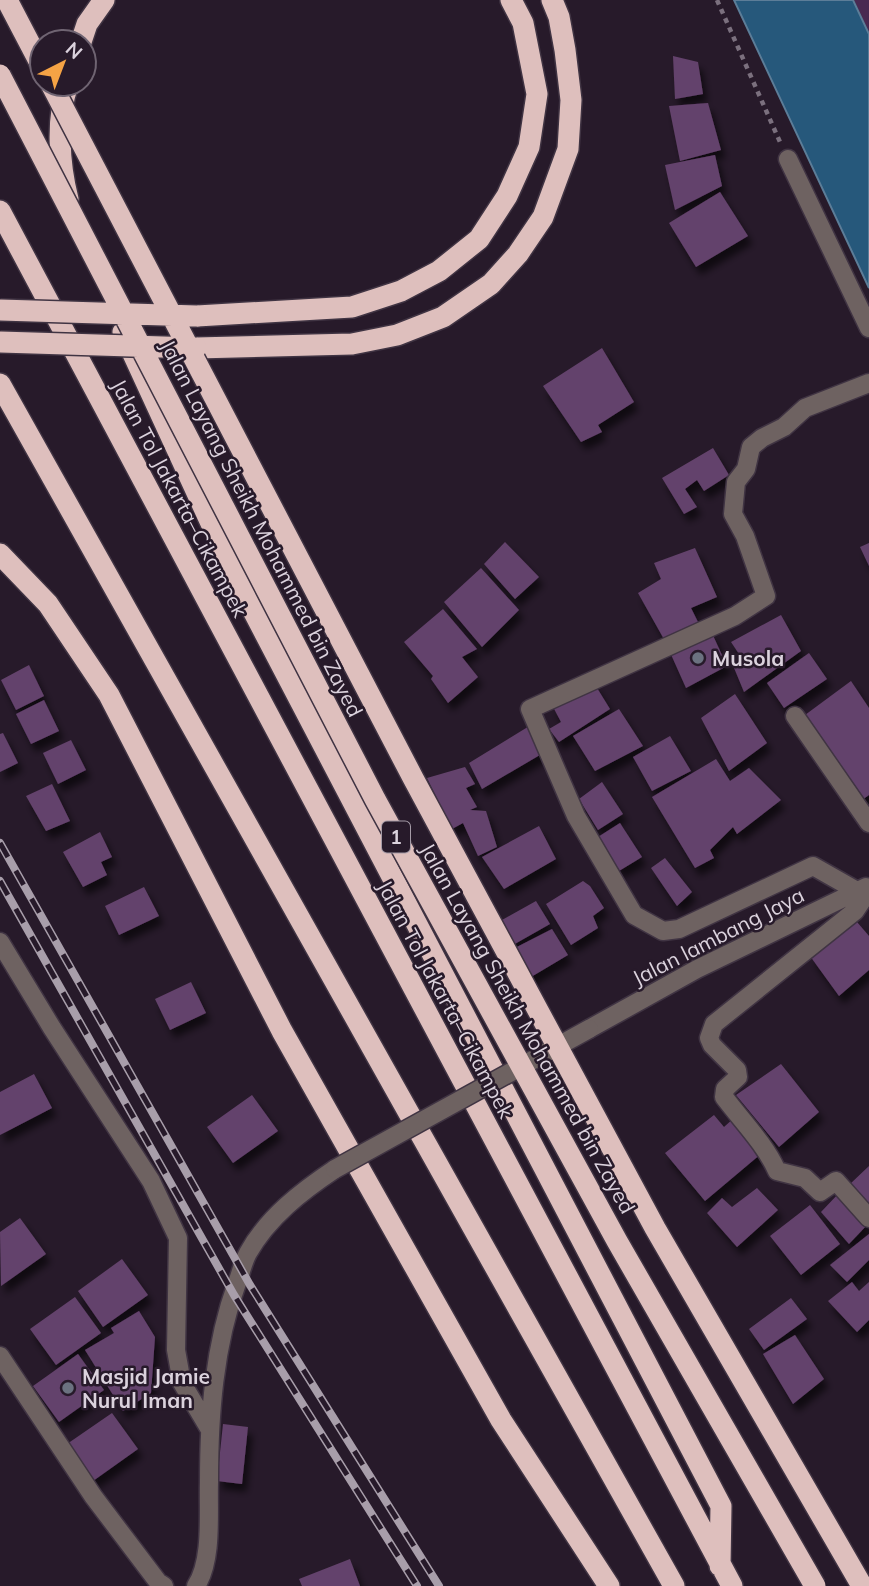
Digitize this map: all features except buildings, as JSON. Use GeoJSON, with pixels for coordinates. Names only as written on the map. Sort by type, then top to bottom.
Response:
{"type":"FeatureCollection","features":[{"type":"Feature","properties":{"kind":"highway"},"geometry":{"type":"LineString","coordinates":[[7,0],[28,40]]}},
{"type":"Feature","properties":{"kind":"highway"},"geometry":{"type":"LineString","coordinates":[[86,28],[103,0]]}},
{"type":"Feature","properties":{"kind":"highway"},"geometry":{"type":"LineString","coordinates":[[0,310],[197,316],[352,307],[401,291],[439,271],[479,239],[507,196],[529,147],[537,94],[523,23],[511,0]]}},
{"type":"Feature","properties":{"kind":"highway"},"geometry":{"type":"LineString","coordinates":[[0,342],[196,348],[352,344],[397,335],[443,317],[491,284],[518,254],[542,217],[568,149],[571,100],[559,17],[552,0]]}},
{"type":"Feature","properties":{"kind":"highway","name":"Jalan Layang Sheikh Mohammed bin Zayed"},"geometry":{"type":"LineString","coordinates":[[0,75],[375,799],[617,1241],[815,1586]]}},
{"type":"Feature","properties":{"kind":"highway","name":"Jalan Layang Sheikh Mohammed bin Zayed"},"geometry":{"type":"LineString","coordinates":[[58,98],[413,778],[655,1228],[862,1586]]}},
{"type":"Feature","properties":{"kind":"highway"},"geometry":{"type":"LineString","coordinates":[[63,98],[63,180],[74,226],[238,582],[721,1506],[720,1566]]}},
{"type":"Feature","properties":{"kind":"highway","name":"Jalan Tol Jakarta–Cikampek"},"geometry":{"type":"LineString","coordinates":[[0,211],[732,1586]]}},
{"type":"Feature","properties":{"kind":"highway"},"geometry":{"type":"LineString","coordinates":[[0,384],[674,1586]]}},
{"type":"Feature","properties":{"kind":"highway"},"geometry":{"type":"LineString","coordinates":[[0,554],[48,604],[109,695],[282,1031],[501,1420],[609,1586]]}},
{"type":"Feature","properties":{"kind":"street"},"geometry":{"type":"LineString","coordinates":[[788,159],[869,328]]}},
{"type":"Feature","properties":{"kind":"street"},"geometry":{"type":"LineString","coordinates":[[869,383],[805,408],[784,427],[751,447],[746,469],[736,482],[733,514],[745,536],[766,596],[735,616],[530,709],[576,816],[634,915],[663,932],[679,929],[813,866],[865,889],[855,911],[714,1024],[709,1038],[712,1045],[737,1070],[738,1074],[725,1089],[724,1097],[769,1153],[777,1171],[805,1178],[820,1192],[836,1181],[869,1218]]}},
{"type":"Feature","properties":{"kind":"street"},"geometry":{"type":"LineString","coordinates":[[795,716],[869,823]]}},
{"type":"Feature","properties":{"kind":"street","name":"Jalan lambang Jaya"},"geometry":{"type":"LineString","coordinates":[[210,1430],[219,1349],[229,1306],[248,1253],[273,1218],[312,1184],[696,969],[865,889]]}},
{"type":"Feature","properties":{"kind":"street"},"geometry":{"type":"LineString","coordinates":[[0,942],[151,1181],[178,1238],[176,1350],[182,1383],[210,1430],[208,1539],[202,1577],[196,1586]]}},
{"type":"Feature","properties":{"kind":"street"},"geometry":{"type":"LineString","coordinates":[[0,1356],[93,1496],[164,1586]]}},
{"type":"Feature","properties":{"kind":"path"},"geometry":{"type":"LineString","coordinates":[[718,0],[788,159]]}},
{"type":"Feature","properties":{"kind":"shaded area"},"geometry":{"type":"Polygon","coordinates":[[[854,0],[869,0],[869,33],[854,0]]]}},
{"type":"Feature","properties":{"kind":"water"},"geometry":{"type":"Polygon","coordinates":[[[734,0],[853,0],[869,34],[869,288],[734,0]]]}},
{"type":"Feature","properties":{"kind":"railway"},"geometry":{"type":"LineString","coordinates":[[0,843],[250,1285],[439,1586]]}},
{"type":"Feature","properties":{"kind":"railway"},"geometry":{"type":"LineString","coordinates":[[0,881],[234,1295],[417,1586]]}},
{"type":"Feature","properties":{"kind":"place","name":"Musola"},"geometry":{"type":"Point","coordinates":[698,658]}},
{"type":"Feature","properties":{"kind":"place","name":"Masjid Jamie Nurul Iman"},"geometry":{"type":"Point","coordinates":[68,1388]}}]}
